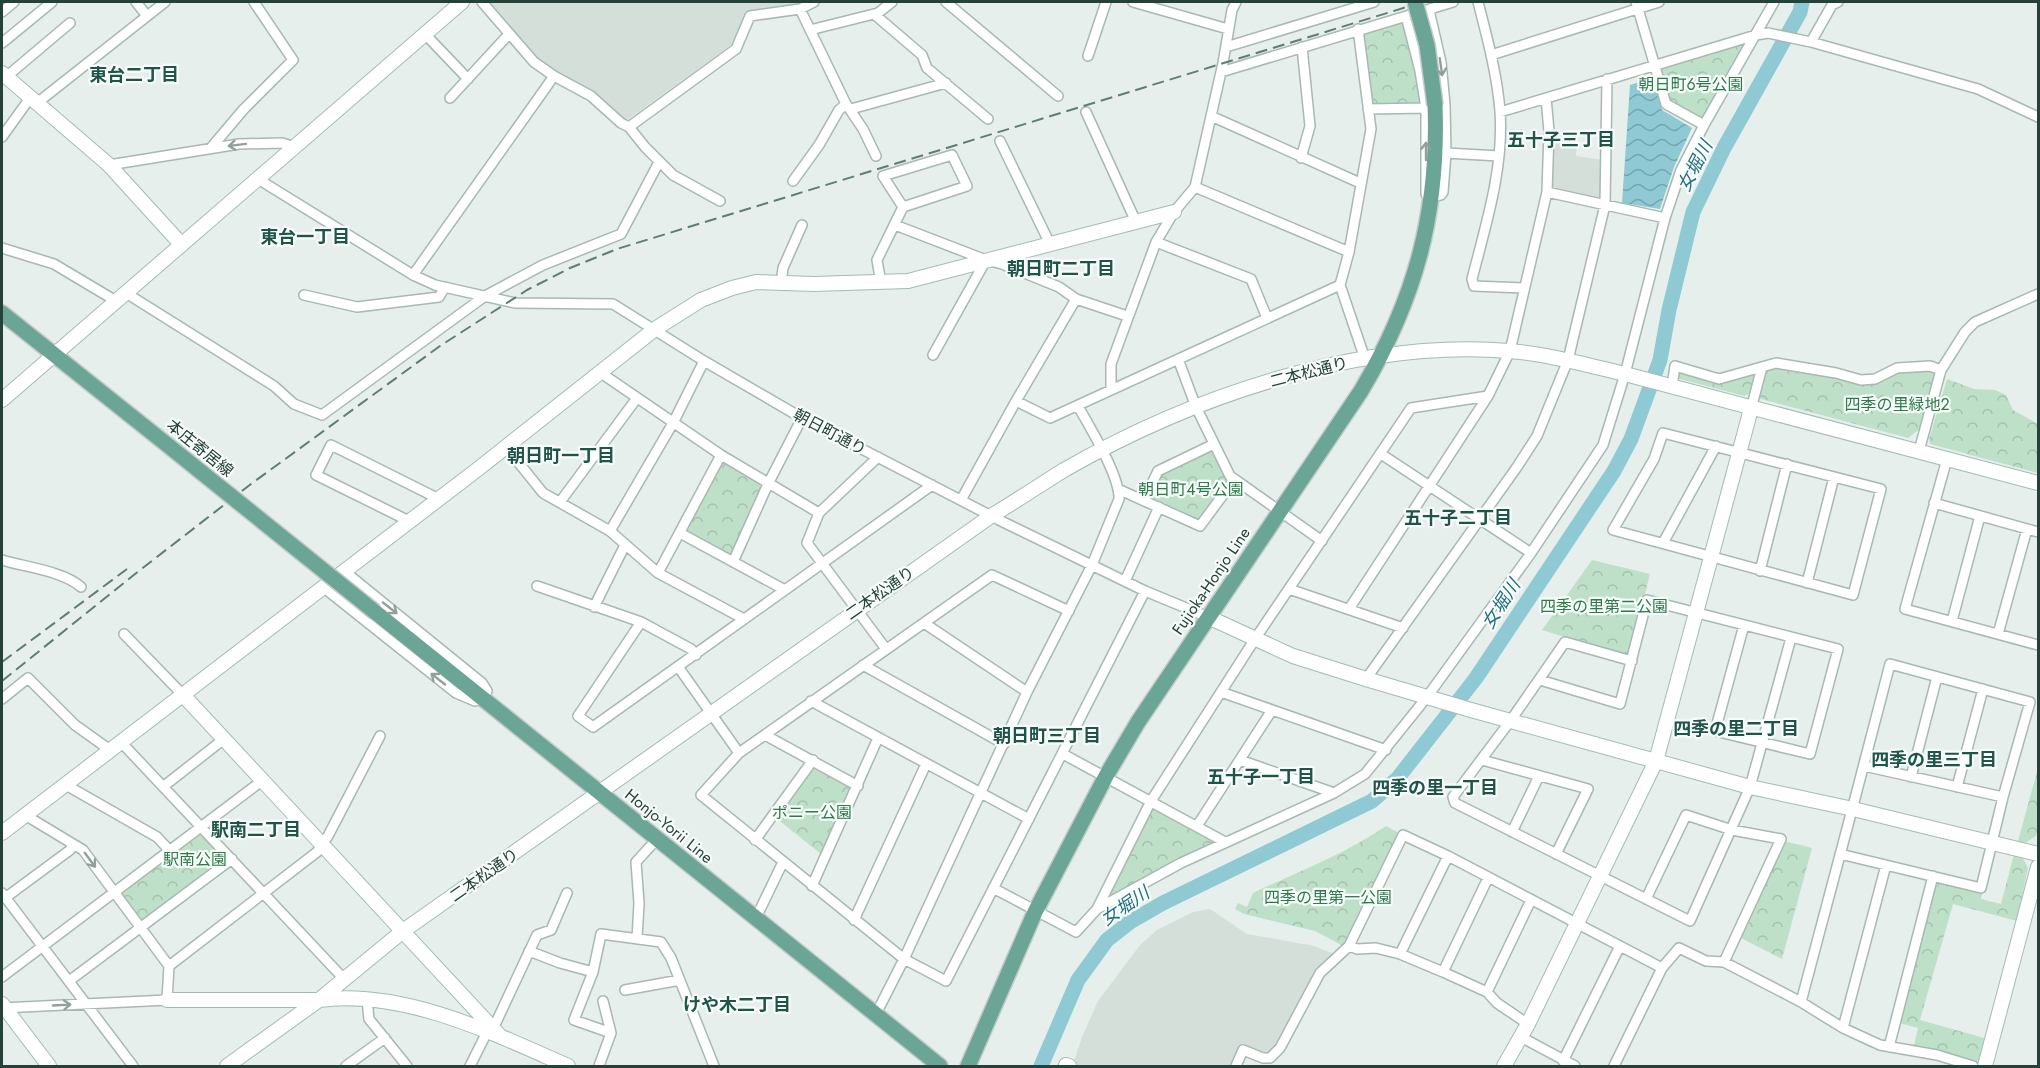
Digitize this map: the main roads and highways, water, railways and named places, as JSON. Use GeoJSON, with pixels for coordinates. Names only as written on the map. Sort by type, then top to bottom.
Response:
{"type":"FeatureCollection","features":[{"type":"Feature","properties":{"kind":"main road","name":"Fujioka-Honjo Line"},"geometry":{"type":"LineString","coordinates":[[968,1066],[1035,912],[1106,776],[1138,722],[1361,391],[1382,355],[1397,321],[1427,230],[1436,154],[1430,106],[1427,45],[1415,2]]}},
{"type":"Feature","properties":{"kind":"main road","name":"本庄寄居線"},"geometry":{"type":"LineString","coordinates":[[2,313],[375,612]]}},
{"type":"Feature","properties":{"kind":"main road","name":"Honjo-Yorii Line"},"geometry":{"type":"LineString","coordinates":[[375,612],[940,1066]]}},
{"type":"Feature","properties":{"kind":"water"},"geometry":{"type":"Polygon","coordinates":[[[1652,78],[1662,110],[1692,128],[1674,167],[1660,209],[1622,203],[1630,85],[1652,78]]]}},
{"type":"Feature","properties":{"kind":"waterway","name":"女堀川"},"geometry":{"type":"LineString","coordinates":[[1041,1066],[1078,980],[1107,940],[1130,922],[1163,903],[1372,801],[1397,779],[1476,678],[1614,471],[1631,439],[1660,360],[1669,310],[1693,212],[1724,148],[1800,12],[1802,2]]}},
{"type":"Feature","properties":{"kind":"railway"},"geometry":{"type":"LineString","coordinates":[[2,681],[251,484],[440,346],[527,290],[570,268],[617,249],[1423,2]]}},
{"type":"Feature","properties":{"kind":"railway"},"geometry":{"type":"LineString","coordinates":[[2,662],[127,569]]}},
{"type":"Feature","properties":{"kind":"district","name":"東台二丁目"},"geometry":{"type":"Point","coordinates":[134,75]}},
{"type":"Feature","properties":{"kind":"district","name":"五十子三丁目"},"geometry":{"type":"Point","coordinates":[1561,140]}},
{"type":"Feature","properties":{"kind":"district","name":"東台一丁目"},"geometry":{"type":"Point","coordinates":[305,237]}},
{"type":"Feature","properties":{"kind":"district","name":"朝日町二丁目"},"geometry":{"type":"Point","coordinates":[1061,269]}},
{"type":"Feature","properties":{"kind":"district","name":"朝日町一丁目"},"geometry":{"type":"Point","coordinates":[561,456]}},
{"type":"Feature","properties":{"kind":"district","name":"五十子二丁目"},"geometry":{"type":"Point","coordinates":[1458,518]}},
{"type":"Feature","properties":{"kind":"district","name":"四季の里二丁目"},"geometry":{"type":"Point","coordinates":[1736,729]}},
{"type":"Feature","properties":{"kind":"district","name":"朝日町三丁目"},"geometry":{"type":"Point","coordinates":[1047,736]}},
{"type":"Feature","properties":{"kind":"district","name":"四季の里三丁目"},"geometry":{"type":"Point","coordinates":[1934,760]}},
{"type":"Feature","properties":{"kind":"district","name":"五十子一丁目"},"geometry":{"type":"Point","coordinates":[1261,777]}},
{"type":"Feature","properties":{"kind":"district","name":"四季の里一丁目"},"geometry":{"type":"Point","coordinates":[1435,788]}},
{"type":"Feature","properties":{"kind":"district","name":"駅南二丁目"},"geometry":{"type":"Point","coordinates":[256,830]}},
{"type":"Feature","properties":{"kind":"district","name":"けや木二丁目"},"geometry":{"type":"Point","coordinates":[737,1005]}},
{"type":"Feature","properties":{"kind":"park label","name":"朝日町6号公園"},"geometry":{"type":"Point","coordinates":[1691,84]}},
{"type":"Feature","properties":{"kind":"park label","name":"四季の里緑地2"},"geometry":{"type":"Point","coordinates":[1897,404]}},
{"type":"Feature","properties":{"kind":"park label","name":"朝日町4号公園"},"geometry":{"type":"Point","coordinates":[1191,489]}},
{"type":"Feature","properties":{"kind":"park label","name":"四季の里第二公園"},"geometry":{"type":"Point","coordinates":[1604,606]}},
{"type":"Feature","properties":{"kind":"park label","name":"ポニー公園"},"geometry":{"type":"Point","coordinates":[812,812]}},
{"type":"Feature","properties":{"kind":"park label","name":"駅南公園"},"geometry":{"type":"Point","coordinates":[195,859]}},
{"type":"Feature","properties":{"kind":"park label","name":"四季の里第一公園"},"geometry":{"type":"Point","coordinates":[1328,897]}}]}
